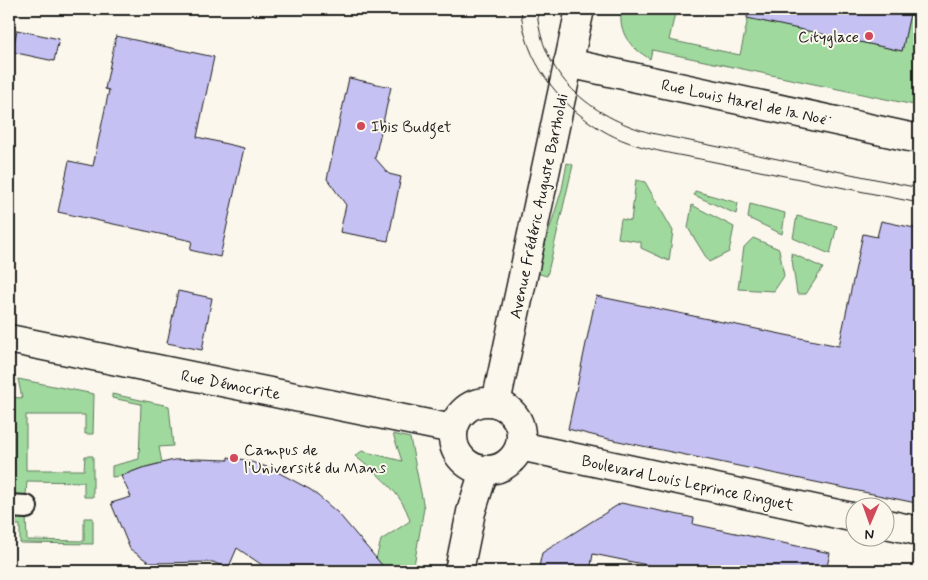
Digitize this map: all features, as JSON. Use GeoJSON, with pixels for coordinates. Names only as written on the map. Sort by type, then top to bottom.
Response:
{"type":"FeatureCollection","features":[{"type":"Feature","properties":{"kind":"street","name":"Avenue Frédéric Auguste Bartholdi"},"geometry":{"type":"LineString","coordinates":[[496,403],[580,9]]}},
{"type":"Feature","properties":{"kind":"street","name":"Rue Louis Harel de la Noë"},"geometry":{"type":"LineString","coordinates":[[568,63],[919,138]]}},
{"type":"Feature","properties":{"kind":"street","name":"Rue Démocrite"},"geometry":{"type":"LineString","coordinates":[[9,339],[453,429]]}},
{"type":"Feature","properties":{"kind":"street"},"geometry":{"type":"LineString","coordinates":[[484,402],[496,403],[514,415],[519,424],[520,446],[510,462],[493,470],[484,471],[473,468],[464,462],[457,453],[453,443],[453,429],[463,411],[473,405],[484,402]]}},
{"type":"Feature","properties":{"kind":"street","name":"Boulevard Louis Leprince Ringuet"},"geometry":{"type":"LineString","coordinates":[[520,446],[846,516]]}},
{"type":"Feature","properties":{"kind":"street"},"geometry":{"type":"LineString","coordinates":[[459,571],[472,512],[484,471]]}},
{"type":"Feature","properties":{"kind":"street"},"geometry":{"type":"LineString","coordinates":[[896,526],[919,531]]}},
{"type":"Feature","properties":{"kind":"green space"},"geometry":{"type":"Polygon","coordinates":[[[621,9],[676,9],[669,40],[740,55],[750,9],[764,9],[762,21],[902,51],[911,9],[919,9],[919,106],[652,50],[650,59],[636,49],[627,39],[622,26],[621,9]]]}},
{"type":"Feature","properties":{"kind":"green space"},"geometry":{"type":"Polygon","coordinates":[[[567,163],[573,165],[547,276],[536,273],[562,189],[567,163]]]}},
{"type":"Feature","properties":{"kind":"green space"},"geometry":{"type":"Polygon","coordinates":[[[636,180],[645,182],[673,231],[669,261],[641,248],[641,242],[618,238],[621,219],[631,221],[636,180]]]}},
{"type":"Feature","properties":{"kind":"green space"},"geometry":{"type":"Polygon","coordinates":[[[695,191],[738,203],[736,214],[694,195],[695,191]]]}},
{"type":"Feature","properties":{"kind":"green space"},"geometry":{"type":"Polygon","coordinates":[[[750,204],[785,213],[782,234],[748,218],[750,204]]]}},
{"type":"Feature","properties":{"kind":"green space"},"geometry":{"type":"Polygon","coordinates":[[[692,205],[734,227],[729,252],[709,262],[688,228],[692,205]]]}},
{"type":"Feature","properties":{"kind":"green space"},"geometry":{"type":"Polygon","coordinates":[[[797,216],[837,226],[830,254],[793,238],[797,216]]]}},
{"type":"Feature","properties":{"kind":"green space"},"geometry":{"type":"Polygon","coordinates":[[[753,238],[779,249],[784,276],[774,291],[738,289],[744,247],[753,238]]]}},
{"type":"Feature","properties":{"kind":"green space"},"geometry":{"type":"Polygon","coordinates":[[[791,253],[823,268],[806,294],[797,294],[791,253]]]}},
{"type":"Feature","properties":{"kind":"green space"},"geometry":{"type":"Polygon","coordinates":[[[18,379],[94,394],[93,434],[85,434],[85,415],[26,415],[26,470],[84,470],[85,456],[93,456],[93,497],[84,497],[84,482],[27,481],[26,495],[9,495],[9,397],[22,398],[18,379]]]}},
{"type":"Feature","properties":{"kind":"green space"},"geometry":{"type":"Polygon","coordinates":[[[112,394],[169,406],[173,446],[159,447],[162,463],[112,477],[112,466],[139,459],[141,404],[112,398],[112,394]]]}},
{"type":"Feature","properties":{"kind":"green space"},"geometry":{"type":"Polygon","coordinates":[[[393,434],[410,438],[424,508],[413,571],[373,571],[381,540],[410,521],[401,501],[388,484],[355,456],[362,451],[402,461],[393,434]]]}},
{"type":"Feature","properties":{"kind":"green space"},"geometry":{"type":"Polygon","coordinates":[[[9,515],[26,516],[27,540],[84,541],[84,518],[93,518],[93,544],[20,543],[20,525],[9,525],[9,515]]]}},
{"type":"Feature","properties":{"kind":"building","name":"Cityglace"},"geometry":{"type":"Polygon","coordinates":[[[748,9],[911,9],[902,51],[747,18],[748,9]]]}},
{"type":"Feature","properties":{"kind":"building"},"geometry":{"type":"Polygon","coordinates":[[[17,30],[59,39],[54,61],[12,52],[17,30]]]}},
{"type":"Feature","properties":{"kind":"building"},"geometry":{"type":"Polygon","coordinates":[[[116,36],[214,57],[197,137],[244,148],[220,257],[190,250],[192,241],[58,212],[69,161],[93,166],[109,90],[105,89],[116,36]]]}},
{"type":"Feature","properties":{"kind":"building","name":"Ibis Budget"},"geometry":{"type":"Polygon","coordinates":[[[349,78],[391,87],[375,158],[389,174],[401,177],[388,241],[340,232],[346,205],[327,179],[349,78]]]}},
{"type":"Feature","properties":{"kind":"building"},"geometry":{"type":"Polygon","coordinates":[[[881,221],[919,229],[919,487],[916,503],[568,429],[596,296],[839,346],[863,234],[877,237],[881,221]]]}},
{"type":"Feature","properties":{"kind":"building"},"geometry":{"type":"Polygon","coordinates":[[[178,291],[212,298],[202,350],[167,343],[178,291]]]}},
{"type":"Feature","properties":{"kind":"building"},"geometry":{"type":"Polygon","coordinates":[[[228,457],[270,468],[311,490],[338,513],[387,571],[271,571],[237,548],[228,569],[213,562],[150,563],[130,549],[111,503],[131,497],[121,476],[142,468],[174,460],[228,460],[228,457]]]}},
{"type":"Feature","properties":{"kind":"building"},"geometry":{"type":"Polygon","coordinates":[[[621,503],[694,518],[693,524],[830,553],[826,571],[677,571],[593,554],[590,571],[538,571],[542,553],[621,503]]]}},
{"type":"Feature","properties":{"kind":"tram line"},"geometry":{"type":"LineString","coordinates":[[521,9],[523,28],[529,46],[536,63],[546,79],[572,108],[587,120],[615,137],[642,147],[919,203]]}},
{"type":"Feature","properties":{"kind":"tram line"},"geometry":{"type":"LineString","coordinates":[[537,9],[540,33],[548,54],[559,73],[573,90],[589,104],[629,126],[651,133],[919,188]]}},
{"type":"Feature","properties":{"kind":"place","name":"Cityglace"},"geometry":{"type":"Point","coordinates":[869,36]}},
{"type":"Feature","properties":{"kind":"place","name":"Ibis Budget"},"geometry":{"type":"Point","coordinates":[361,126]}},
{"type":"Feature","properties":{"kind":"place","name":"Campus de l'Université du Mans"},"geometry":{"type":"Point","coordinates":[234,458]}}]}
